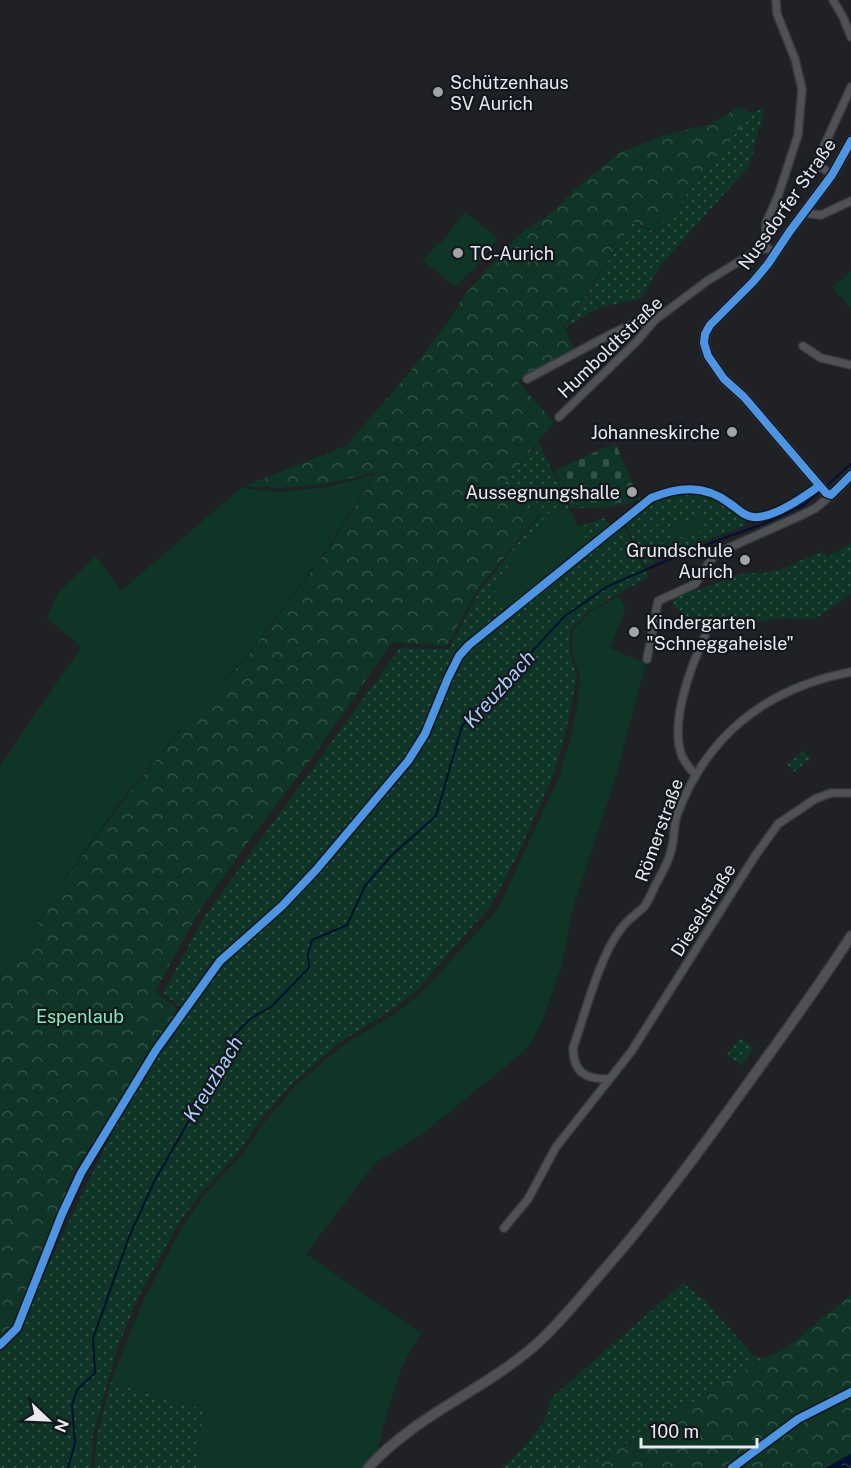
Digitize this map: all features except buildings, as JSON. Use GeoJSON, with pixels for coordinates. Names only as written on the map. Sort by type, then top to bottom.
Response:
{"type":"FeatureCollection","features":[{"type":"Feature","properties":{"kind":"street"},"geometry":{"type":"LineString","coordinates":[[771,250],[766,223],[778,196],[798,135],[802,89],[795,59],[777,14],[776,0]]}},
{"type":"Feature","properties":{"kind":"street"},"geometry":{"type":"LineString","coordinates":[[833,0],[851,37]]}},
{"type":"Feature","properties":{"kind":"street"},"geometry":{"type":"LineString","coordinates":[[832,175],[820,167],[818,159],[851,87]]}},
{"type":"Feature","properties":{"kind":"street","name":"Nussdorfer Straße"},"geometry":{"type":"LineString","coordinates":[[826,492],[744,397],[724,379],[708,356],[704,343],[705,334],[710,325],[768,264],[771,250],[832,175],[851,141]]}},
{"type":"Feature","properties":{"kind":"street"},"geometry":{"type":"LineString","coordinates":[[803,213],[821,215],[851,201]]}},
{"type":"Feature","properties":{"kind":"street","name":"Humboldtstraße"},"geometry":{"type":"LineString","coordinates":[[559,417],[637,341],[655,320],[716,275],[753,253],[771,250]]}},
{"type":"Feature","properties":{"kind":"street"},"geometry":{"type":"LineString","coordinates":[[527,379],[637,322],[655,320]]}},
{"type":"Feature","properties":{"kind":"street"},"geometry":{"type":"LineString","coordinates":[[803,346],[821,358],[851,365]]}},
{"type":"Feature","properties":{"kind":"street"},"geometry":{"type":"LineString","coordinates":[[647,659],[658,601],[695,584],[715,554],[816,508],[826,492],[851,475]]}},
{"type":"Feature","properties":{"kind":"street"},"geometry":{"type":"LineString","coordinates":[[696,775],[687,766],[681,753],[680,720],[686,684],[705,636]]}},
{"type":"Feature","properties":{"kind":"street","name":"Römerstraße"},"geometry":{"type":"LineString","coordinates":[[608,1079],[592,1078],[579,1070],[575,1064],[573,1048],[607,954],[619,930],[644,907],[666,866],[672,849],[677,816],[696,775],[708,756],[749,713],[786,691],[834,675],[851,672]]}},
{"type":"Feature","properties":{"kind":"street","name":"Dieselstraße"},"geometry":{"type":"LineString","coordinates":[[504,1228],[528,1199],[556,1147],[586,1112],[608,1079],[618,1071],[631,1052],[755,856],[778,824],[815,799],[831,794],[851,793]]}},
{"type":"Feature","properties":{"kind":"street"},"geometry":{"type":"LineString","coordinates":[[368,1468],[382,1452],[412,1427],[514,1362],[549,1332],[656,1208],[783,1034],[851,936]]}},
{"type":"Feature","properties":{"kind":"green space","name":"Espenlaub"},"geometry":{"type":"Polygon","coordinates":[[[739,107],[752,113],[656,232],[633,222],[564,327],[575,351],[517,381],[554,422],[504,484],[540,514],[477,590],[447,646],[392,642],[317,751],[198,913],[155,991],[178,1010],[75,1170],[33,1280],[8,1335],[0,1342],[0,978],[53,902],[58,889],[119,806],[179,732],[249,654],[327,551],[377,472],[325,484],[280,488],[244,486],[346,446],[408,374],[448,322],[465,294],[516,237],[553,212],[574,190],[619,153],[667,134],[711,124],[739,107]]]}},
{"type":"Feature","properties":{"kind":"green space"},"geometry":{"type":"Polygon","coordinates":[[[765,107],[749,166],[659,267],[641,299],[600,307],[565,328],[633,223],[656,233],[752,113],[765,107]]]}},
{"type":"Feature","properties":{"kind":"green space","name":"TC-Aurich"},"geometry":{"type":"Polygon","coordinates":[[[465,212],[498,238],[472,272],[470,271],[456,287],[423,261],[437,243],[440,244],[465,212]]]}},
{"type":"Feature","properties":{"kind":"green space"},"geometry":{"type":"Polygon","coordinates":[[[851,271],[851,308],[832,287],[851,271]]]}},
{"type":"Feature","properties":{"kind":"green space"},"geometry":{"type":"Polygon","coordinates":[[[539,443],[578,527],[605,518],[612,531],[623,525],[648,577],[590,610],[571,629],[569,649],[577,677],[564,740],[553,775],[520,850],[492,904],[417,990],[393,1009],[340,1042],[292,1084],[260,1120],[238,1153],[200,1194],[177,1226],[138,1298],[117,1349],[93,1436],[91,1468],[0,1468],[0,1348],[22,1323],[39,1283],[131,1094],[185,1011],[163,993],[203,919],[400,648],[449,649],[479,591],[541,514],[504,483],[539,443]]]}},
{"type":"Feature","properties":{"kind":"green space"},"geometry":{"type":"Polygon","coordinates":[[[615,443],[640,499],[615,506],[571,508],[554,471],[615,443]]]}},
{"type":"Feature","properties":{"kind":"green space"},"geometry":{"type":"Polygon","coordinates":[[[374,475],[326,551],[248,654],[178,732],[118,805],[58,888],[53,902],[0,977],[0,766],[81,647],[47,618],[58,593],[96,556],[121,591],[241,488],[279,492],[327,487],[374,475]]]}},
{"type":"Feature","properties":{"kind":"green space"},"geometry":{"type":"Polygon","coordinates":[[[683,492],[711,496],[728,504],[746,525],[669,555],[653,515],[667,555],[645,566],[625,524],[646,506],[651,513],[647,506],[651,503],[683,492]]]}},
{"type":"Feature","properties":{"kind":"green space"},"geometry":{"type":"Polygon","coordinates":[[[570,512],[578,528],[591,545],[507,610],[492,587],[548,513],[570,512]]]}},
{"type":"Feature","properties":{"kind":"green space"},"geometry":{"type":"Polygon","coordinates":[[[701,517],[706,529],[675,539],[670,527],[701,517]]]}},
{"type":"Feature","properties":{"kind":"green space"},"geometry":{"type":"Polygon","coordinates":[[[851,543],[851,594],[815,619],[767,620],[706,633],[674,606],[672,599],[743,573],[764,573],[781,569],[823,551],[828,557],[851,543]]]}},
{"type":"Feature","properties":{"kind":"green space"},"geometry":{"type":"Polygon","coordinates":[[[619,596],[626,608],[610,648],[646,663],[614,783],[571,914],[562,965],[542,1021],[528,1048],[421,1135],[375,1163],[306,1254],[421,1333],[406,1359],[395,1387],[379,1450],[363,1468],[198,1468],[198,1441],[205,1410],[111,1382],[143,1301],[181,1229],[203,1196],[242,1155],[264,1123],[295,1086],[342,1046],[396,1013],[420,994],[498,909],[559,777],[570,740],[580,677],[571,649],[573,630],[591,611],[619,596]]]}},
{"type":"Feature","properties":{"kind":"green space"},"geometry":{"type":"Polygon","coordinates":[[[804,751],[810,759],[794,772],[787,764],[804,751]]]}},
{"type":"Feature","properties":{"kind":"green space"},"geometry":{"type":"Polygon","coordinates":[[[739,1038],[754,1048],[742,1065],[727,1055],[739,1038]]]}},
{"type":"Feature","properties":{"kind":"green space"},"geometry":{"type":"Polygon","coordinates":[[[683,1283],[704,1300],[753,1355],[762,1359],[587,1468],[502,1468],[540,1427],[549,1408],[550,1399],[683,1283]]]}},
{"type":"Feature","properties":{"kind":"green space"},"geometry":{"type":"Polygon","coordinates":[[[851,1295],[851,1453],[825,1468],[588,1468],[762,1359],[783,1350],[851,1295]]]}},
{"type":"Feature","properties":{"kind":"green space"},"geometry":{"type":"Polygon","coordinates":[[[111,1382],[205,1410],[198,1441],[198,1468],[94,1468],[97,1436],[111,1382]]]}},
{"type":"Feature","properties":{"kind":"water"},"geometry":{"type":"Polygon","coordinates":[[[851,1454],[851,1468],[826,1468],[851,1454]]]}},
{"type":"Feature","properties":{"kind":"waterway","name":"Kreuzbach"},"geometry":{"type":"LineString","coordinates":[[824,488],[851,464]]}},
{"type":"Feature","properties":{"kind":"waterway","name":"Kreuzbach"},"geometry":{"type":"LineString","coordinates":[[68,1468],[75,1443],[72,1405],[77,1390],[95,1373],[93,1339],[129,1237],[154,1182],[211,1082],[234,1035],[250,1019],[271,1007],[309,968],[308,954],[312,940],[347,925],[365,886],[392,855],[436,816],[462,726],[565,616],[608,586],[694,549],[763,524],[804,505],[820,491]]}},
{"type":"Feature","properties":{"kind":"cycle path"},"geometry":{"type":"LineString","coordinates":[[851,141],[832,175],[768,264],[710,325],[705,334],[704,343],[708,356],[724,379],[744,397],[826,493],[831,495],[851,475]]}},
{"type":"Feature","properties":{"kind":"cycle path"},"geometry":{"type":"LineString","coordinates":[[0,1345],[17,1328],[62,1214],[81,1173],[156,1050],[220,961],[282,906],[316,870],[408,761],[425,734],[459,656],[469,645],[651,498],[671,491],[700,490],[720,497],[746,515],[761,517],[788,506],[819,486]]}},
{"type":"Feature","properties":{"kind":"cycle path"},"geometry":{"type":"LineString","coordinates":[[732,1468],[798,1419],[851,1392]]}},
{"type":"Feature","properties":{"kind":"place","name":"Schützenhaus SV Aurich"},"geometry":{"type":"Point","coordinates":[438,92]}},
{"type":"Feature","properties":{"kind":"place","name":"TC-Aurich"},"geometry":{"type":"Point","coordinates":[458,253]}},
{"type":"Feature","properties":{"kind":"place","name":"Johanneskirche"},"geometry":{"type":"Point","coordinates":[732,432]}},
{"type":"Feature","properties":{"kind":"place","name":"Aussegnungshalle"},"geometry":{"type":"Point","coordinates":[632,492]}},
{"type":"Feature","properties":{"kind":"place","name":"Grundschule Aurich"},"geometry":{"type":"Point","coordinates":[745,560]}},
{"type":"Feature","properties":{"kind":"place","name":"Kindergarten \"Schneggaheisle\""},"geometry":{"type":"Point","coordinates":[634,632]}}]}
